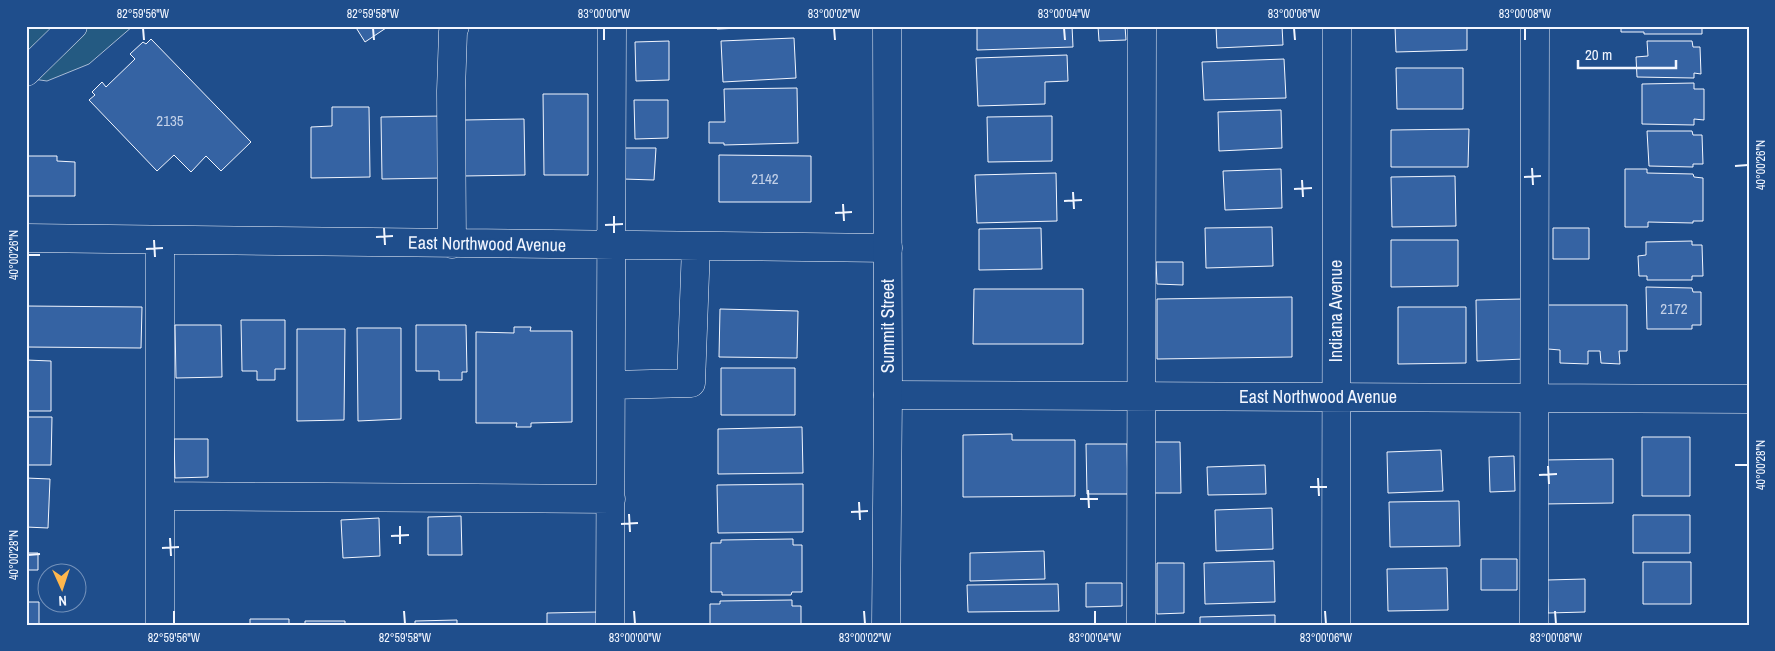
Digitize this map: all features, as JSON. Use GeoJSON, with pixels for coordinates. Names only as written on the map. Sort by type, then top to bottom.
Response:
{"type":"FeatureCollection","features":[{"type":"Feature","properties":{"kind":"street"},"geometry":{"type":"LineString","coordinates":[[26,72],[73,26]]}},
{"type":"Feature","properties":{"kind":"street"},"geometry":{"type":"LineString","coordinates":[[452,244],[451,91],[453,32],[455,26]]}},
{"type":"Feature","properties":{"kind":"street"},"geometry":{"type":"LineString","coordinates":[[610,625],[612,26]]}},
{"type":"Feature","properties":{"kind":"street","name":"Summit Street"},"geometry":{"type":"LineString","coordinates":[[886,625],[888,395],[887,26]]}},
{"type":"Feature","properties":{"kind":"street"},"geometry":{"type":"LineString","coordinates":[[1141,625],[1142,26]]}},
{"type":"Feature","properties":{"kind":"street","name":"Indiana Avenue"},"geometry":{"type":"LineString","coordinates":[[1336,625],[1337,26]]}},
{"type":"Feature","properties":{"kind":"street"},"geometry":{"type":"LineString","coordinates":[[1534,625],[1535,26]]}},
{"type":"Feature","properties":{"kind":"street","name":"East Northwood Avenue"},"geometry":{"type":"LineString","coordinates":[[26,238],[888,248]]}},
{"type":"Feature","properties":{"kind":"street"},"geometry":{"type":"LineString","coordinates":[[160,240],[160,625]]}},
{"type":"Feature","properties":{"kind":"street"},"geometry":{"type":"LineString","coordinates":[[611,385],[691,383],[696,246]]}},
{"type":"Feature","properties":{"kind":"street","name":"East Northwood Avenue"},"geometry":{"type":"LineString","coordinates":[[888,395],[1749,399]]}},
{"type":"Feature","properties":{"kind":"street"},"geometry":{"type":"LineString","coordinates":[[160,496],[610,499]]}},
{"type":"Feature","properties":{"kind":"shaded area"},"geometry":{"type":"Polygon","coordinates":[[[26,26],[133,26],[89,64],[47,81],[26,78],[26,26]]]}},
{"type":"Feature","properties":{"kind":"building"},"geometry":{"type":"Polygon","coordinates":[[[355,26],[389,26],[365,42],[355,26]]]}},
{"type":"Feature","properties":{"kind":"building"},"geometry":{"type":"Polygon","coordinates":[[[717,26],[790,26],[717,29],[717,26]]]}},
{"type":"Feature","properties":{"kind":"building"},"geometry":{"type":"Polygon","coordinates":[[[977,26],[1072,26],[1073,47],[977,50],[977,26]]]}},
{"type":"Feature","properties":{"kind":"building"},"geometry":{"type":"Polygon","coordinates":[[[1098,26],[1125,26],[1126,40],[1099,41],[1098,26]]]}},
{"type":"Feature","properties":{"kind":"building"},"geometry":{"type":"Polygon","coordinates":[[[1216,26],[1282,26],[1283,45],[1217,48],[1216,26]]]}},
{"type":"Feature","properties":{"kind":"building"},"geometry":{"type":"Polygon","coordinates":[[[1395,26],[1467,26],[1467,50],[1396,52],[1395,26]]]}},
{"type":"Feature","properties":{"kind":"building"},"geometry":{"type":"Polygon","coordinates":[[[1621,26],[1702,26],[1702,34],[1621,32],[1621,26]]]}},
{"type":"Feature","properties":{"kind":"building"},"geometry":{"type":"Polygon","coordinates":[[[794,38],[796,78],[723,82],[721,41],[794,38]]]}},
{"type":"Feature","properties":{"kind":"building"},"geometry":{"type":"Polygon","coordinates":[[[151,39],[251,142],[221,171],[206,156],[191,172],[174,155],[157,171],[89,100],[95,95],[92,92],[102,82],[106,87],[135,59],[130,54],[143,42],[146,44],[151,39]]]}},
{"type":"Feature","properties":{"kind":"building"},"geometry":{"type":"Polygon","coordinates":[[[669,41],[669,80],[636,81],[635,42],[669,41]]]}},
{"type":"Feature","properties":{"kind":"building"},"geometry":{"type":"Polygon","coordinates":[[[1647,41],[1692,41],[1693,47],[1700,47],[1701,74],[1694,73],[1694,78],[1637,77],[1636,57],[1648,56],[1647,41]]]}},
{"type":"Feature","properties":{"kind":"building"},"geometry":{"type":"Polygon","coordinates":[[[1067,55],[1068,81],[1045,82],[1045,104],[978,106],[976,58],[1067,55]]]}},
{"type":"Feature","properties":{"kind":"building"},"geometry":{"type":"Polygon","coordinates":[[[1284,59],[1286,98],[1204,100],[1202,62],[1284,59]]]}},
{"type":"Feature","properties":{"kind":"building"},"geometry":{"type":"Polygon","coordinates":[[[1396,68],[1463,68],[1463,109],[1397,109],[1396,68]]]}},
{"type":"Feature","properties":{"kind":"building"},"geometry":{"type":"Polygon","coordinates":[[[1694,83],[1694,89],[1704,89],[1704,120],[1694,119],[1694,125],[1642,124],[1642,84],[1694,83]]]}},
{"type":"Feature","properties":{"kind":"building"},"geometry":{"type":"Polygon","coordinates":[[[797,88],[798,143],[724,145],[724,143],[709,143],[709,122],[725,122],[724,89],[797,88]]]}},
{"type":"Feature","properties":{"kind":"building"},"geometry":{"type":"Polygon","coordinates":[[[543,94],[588,94],[588,175],[544,175],[543,94]]]}},
{"type":"Feature","properties":{"kind":"building"},"geometry":{"type":"Polygon","coordinates":[[[634,100],[668,100],[668,138],[635,139],[634,100]]]}},
{"type":"Feature","properties":{"kind":"building"},"geometry":{"type":"Polygon","coordinates":[[[332,107],[369,107],[370,177],[311,178],[311,127],[332,126],[332,107]]]}},
{"type":"Feature","properties":{"kind":"building"},"geometry":{"type":"Polygon","coordinates":[[[1281,110],[1282,148],[1219,151],[1218,112],[1281,110]]]}},
{"type":"Feature","properties":{"kind":"building"},"geometry":{"type":"Polygon","coordinates":[[[442,116],[442,178],[382,179],[381,117],[442,116]]]}},
{"type":"Feature","properties":{"kind":"building"},"geometry":{"type":"Polygon","coordinates":[[[1052,116],[1052,161],[988,162],[987,117],[1052,116]]]}},
{"type":"Feature","properties":{"kind":"building"},"geometry":{"type":"Polygon","coordinates":[[[524,119],[525,175],[463,176],[463,120],[524,119]]]}},
{"type":"Feature","properties":{"kind":"building"},"geometry":{"type":"Polygon","coordinates":[[[1469,129],[1468,167],[1391,167],[1391,130],[1469,129]]]}},
{"type":"Feature","properties":{"kind":"building"},"geometry":{"type":"Polygon","coordinates":[[[1647,131],[1692,131],[1693,135],[1702,135],[1703,164],[1693,164],[1693,167],[1649,166],[1647,131]]]}},
{"type":"Feature","properties":{"kind":"building"},"geometry":{"type":"Polygon","coordinates":[[[624,148],[656,148],[654,180],[623,179],[624,148]]]}},
{"type":"Feature","properties":{"kind":"building"},"geometry":{"type":"Polygon","coordinates":[[[719,155],[811,156],[811,202],[719,202],[719,155]]]}},
{"type":"Feature","properties":{"kind":"building"},"geometry":{"type":"Polygon","coordinates":[[[26,156],[57,156],[57,161],[75,162],[75,196],[26,196],[26,156]]]}},
{"type":"Feature","properties":{"kind":"building"},"geometry":{"type":"Polygon","coordinates":[[[1281,169],[1282,208],[1225,210],[1223,171],[1281,169]]]}},
{"type":"Feature","properties":{"kind":"building"},"geometry":{"type":"Polygon","coordinates":[[[1625,169],[1647,169],[1647,173],[1693,174],[1694,177],[1703,178],[1703,221],[1693,221],[1693,223],[1648,222],[1648,227],[1625,227],[1625,169]]]}},
{"type":"Feature","properties":{"kind":"building"},"geometry":{"type":"Polygon","coordinates":[[[1056,173],[1057,221],[977,223],[975,175],[1056,173]]]}},
{"type":"Feature","properties":{"kind":"building"},"geometry":{"type":"Polygon","coordinates":[[[1455,176],[1456,226],[1392,227],[1391,177],[1455,176]]]}},
{"type":"Feature","properties":{"kind":"building"},"geometry":{"type":"Polygon","coordinates":[[[1272,227],[1273,266],[1206,268],[1205,228],[1272,227]]]}},
{"type":"Feature","properties":{"kind":"building"},"geometry":{"type":"Polygon","coordinates":[[[1041,228],[1042,269],[979,270],[979,229],[1041,228]]]}},
{"type":"Feature","properties":{"kind":"building"},"geometry":{"type":"Polygon","coordinates":[[[1553,228],[1589,228],[1589,259],[1553,259],[1553,228]]]}},
{"type":"Feature","properties":{"kind":"building"},"geometry":{"type":"Polygon","coordinates":[[[1391,240],[1458,240],[1458,286],[1391,287],[1391,240]]]}},
{"type":"Feature","properties":{"kind":"building"},"geometry":{"type":"Polygon","coordinates":[[[1692,241],[1692,245],[1702,245],[1703,276],[1692,276],[1692,280],[1647,280],[1647,276],[1639,276],[1638,256],[1646,255],[1646,242],[1692,241]]]}},
{"type":"Feature","properties":{"kind":"building"},"geometry":{"type":"Polygon","coordinates":[[[1156,262],[1183,262],[1183,285],[1157,284],[1156,262]]]}},
{"type":"Feature","properties":{"kind":"building"},"geometry":{"type":"Polygon","coordinates":[[[1646,287],[1692,288],[1693,292],[1701,292],[1701,325],[1692,325],[1692,329],[1647,329],[1646,287]]]}},
{"type":"Feature","properties":{"kind":"building"},"geometry":{"type":"Polygon","coordinates":[[[974,289],[1083,289],[1083,344],[973,344],[974,289]]]}},
{"type":"Feature","properties":{"kind":"building"},"geometry":{"type":"Polygon","coordinates":[[[1292,297],[1292,357],[1157,359],[1157,299],[1292,297]]]}},
{"type":"Feature","properties":{"kind":"building"},"geometry":{"type":"Polygon","coordinates":[[[1523,299],[1524,359],[1477,361],[1476,300],[1523,299]]]}},
{"type":"Feature","properties":{"kind":"building"},"geometry":{"type":"Polygon","coordinates":[[[1547,305],[1627,305],[1627,351],[1619,351],[1620,364],[1601,363],[1600,351],[1588,351],[1588,364],[1560,363],[1560,350],[1548,349],[1547,305]]]}},
{"type":"Feature","properties":{"kind":"building"},"geometry":{"type":"Polygon","coordinates":[[[26,306],[142,307],[141,348],[26,347],[26,306]]]}},
{"type":"Feature","properties":{"kind":"building"},"geometry":{"type":"Polygon","coordinates":[[[1398,307],[1466,307],[1466,363],[1398,364],[1398,307]]]}},
{"type":"Feature","properties":{"kind":"building"},"geometry":{"type":"Polygon","coordinates":[[[720,309],[798,311],[797,358],[719,357],[720,309]]]}},
{"type":"Feature","properties":{"kind":"building"},"geometry":{"type":"Polygon","coordinates":[[[241,320],[285,320],[285,369],[275,369],[275,380],[257,380],[257,371],[242,371],[241,320]]]}},
{"type":"Feature","properties":{"kind":"building"},"geometry":{"type":"Polygon","coordinates":[[[175,325],[221,325],[222,377],[176,378],[175,325]]]}},
{"type":"Feature","properties":{"kind":"building"},"geometry":{"type":"Polygon","coordinates":[[[416,325],[466,325],[467,372],[462,372],[462,380],[439,380],[439,371],[416,371],[416,325]]]}},
{"type":"Feature","properties":{"kind":"building"},"geometry":{"type":"Polygon","coordinates":[[[514,327],[531,327],[530,331],[572,331],[572,422],[531,423],[531,427],[516,427],[517,423],[476,423],[476,332],[514,333],[514,327]]]}},
{"type":"Feature","properties":{"kind":"building"},"geometry":{"type":"Polygon","coordinates":[[[357,328],[401,328],[401,419],[358,421],[357,328]]]}},
{"type":"Feature","properties":{"kind":"building"},"geometry":{"type":"Polygon","coordinates":[[[297,329],[345,329],[344,420],[297,421],[297,329]]]}},
{"type":"Feature","properties":{"kind":"building"},"geometry":{"type":"Polygon","coordinates":[[[26,360],[51,361],[51,411],[26,411],[26,360]]]}},
{"type":"Feature","properties":{"kind":"building"},"geometry":{"type":"Polygon","coordinates":[[[721,368],[795,368],[795,415],[721,415],[721,368]]]}},
{"type":"Feature","properties":{"kind":"building"},"geometry":{"type":"Polygon","coordinates":[[[26,417],[52,417],[51,465],[26,465],[26,417]]]}},
{"type":"Feature","properties":{"kind":"building"},"geometry":{"type":"Polygon","coordinates":[[[802,427],[803,473],[718,474],[718,429],[802,427]]]}},
{"type":"Feature","properties":{"kind":"building"},"geometry":{"type":"Polygon","coordinates":[[[1012,434],[1012,440],[1075,440],[1075,496],[963,497],[963,435],[1012,434]]]}},
{"type":"Feature","properties":{"kind":"building"},"geometry":{"type":"Polygon","coordinates":[[[1642,437],[1690,437],[1690,496],[1642,496],[1642,437]]]}},
{"type":"Feature","properties":{"kind":"building"},"geometry":{"type":"Polygon","coordinates":[[[174,439],[208,439],[208,477],[175,478],[174,439]]]}},
{"type":"Feature","properties":{"kind":"building"},"geometry":{"type":"Polygon","coordinates":[[[1154,442],[1180,442],[1181,493],[1154,493],[1154,442]]]}},
{"type":"Feature","properties":{"kind":"building"},"geometry":{"type":"Polygon","coordinates":[[[1086,444],[1127,444],[1128,494],[1087,494],[1086,444]]]}},
{"type":"Feature","properties":{"kind":"building"},"geometry":{"type":"Polygon","coordinates":[[[1441,450],[1443,491],[1388,493],[1387,452],[1441,450]]]}},
{"type":"Feature","properties":{"kind":"building"},"geometry":{"type":"Polygon","coordinates":[[[1514,456],[1515,491],[1490,492],[1489,457],[1514,456]]]}},
{"type":"Feature","properties":{"kind":"building"},"geometry":{"type":"Polygon","coordinates":[[[1613,459],[1613,503],[1543,504],[1542,460],[1613,459]]]}},
{"type":"Feature","properties":{"kind":"building"},"geometry":{"type":"Polygon","coordinates":[[[1265,465],[1266,494],[1208,495],[1207,467],[1265,465]]]}},
{"type":"Feature","properties":{"kind":"building"},"geometry":{"type":"Polygon","coordinates":[[[26,478],[50,479],[48,528],[26,527],[26,478]]]}},
{"type":"Feature","properties":{"kind":"building"},"geometry":{"type":"Polygon","coordinates":[[[803,484],[803,532],[718,533],[717,485],[803,484]]]}},
{"type":"Feature","properties":{"kind":"building"},"geometry":{"type":"Polygon","coordinates":[[[1459,501],[1460,546],[1390,547],[1389,502],[1459,501]]]}},
{"type":"Feature","properties":{"kind":"building"},"geometry":{"type":"Polygon","coordinates":[[[1272,508],[1273,549],[1216,551],[1215,510],[1272,508]]]}},
{"type":"Feature","properties":{"kind":"building"},"geometry":{"type":"Polygon","coordinates":[[[1633,515],[1690,515],[1690,553],[1633,553],[1633,515]]]}},
{"type":"Feature","properties":{"kind":"building"},"geometry":{"type":"Polygon","coordinates":[[[461,516],[462,555],[428,555],[428,517],[461,516]]]}},
{"type":"Feature","properties":{"kind":"building"},"geometry":{"type":"Polygon","coordinates":[[[379,518],[380,556],[343,558],[341,520],[379,518]]]}},
{"type":"Feature","properties":{"kind":"building"},"geometry":{"type":"Polygon","coordinates":[[[793,539],[793,545],[802,545],[802,592],[792,592],[791,595],[722,595],[722,592],[711,592],[711,543],[721,543],[721,540],[793,539]]]}},
{"type":"Feature","properties":{"kind":"building"},"geometry":{"type":"Polygon","coordinates":[[[1044,551],[1045,579],[970,581],[970,553],[1044,551]]]}},
{"type":"Feature","properties":{"kind":"building"},"geometry":{"type":"Polygon","coordinates":[[[26,553],[38,553],[38,570],[28,570],[28,590],[26,590],[26,553]]]}},
{"type":"Feature","properties":{"kind":"building"},"geometry":{"type":"Polygon","coordinates":[[[1481,559],[1517,559],[1517,590],[1481,590],[1481,559]]]}},
{"type":"Feature","properties":{"kind":"building"},"geometry":{"type":"Polygon","coordinates":[[[1274,561],[1275,602],[1205,604],[1204,563],[1274,561]]]}},
{"type":"Feature","properties":{"kind":"building"},"geometry":{"type":"Polygon","coordinates":[[[1643,562],[1691,562],[1691,604],[1643,604],[1643,562]]]}},
{"type":"Feature","properties":{"kind":"building"},"geometry":{"type":"Polygon","coordinates":[[[1157,563],[1184,563],[1184,613],[1157,614],[1157,563]]]}},
{"type":"Feature","properties":{"kind":"building"},"geometry":{"type":"Polygon","coordinates":[[[1447,568],[1448,610],[1388,611],[1387,569],[1447,568]]]}},
{"type":"Feature","properties":{"kind":"building"},"geometry":{"type":"Polygon","coordinates":[[[1585,579],[1585,612],[1548,613],[1547,580],[1585,579]]]}},
{"type":"Feature","properties":{"kind":"building"},"geometry":{"type":"Polygon","coordinates":[[[1086,583],[1122,583],[1122,606],[1086,607],[1086,583]]]}},
{"type":"Feature","properties":{"kind":"building"},"geometry":{"type":"Polygon","coordinates":[[[1058,584],[1059,611],[968,612],[967,585],[1058,584]]]}},
{"type":"Feature","properties":{"kind":"building"},"geometry":{"type":"Polygon","coordinates":[[[792,600],[792,606],[801,606],[801,625],[710,625],[710,604],[720,604],[720,601],[792,600]]]}},
{"type":"Feature","properties":{"kind":"building"},"geometry":{"type":"Polygon","coordinates":[[[26,602],[38,602],[39,625],[26,625],[26,602]]]}},
{"type":"Feature","properties":{"kind":"building"},"geometry":{"type":"Polygon","coordinates":[[[597,612],[597,625],[547,625],[547,613],[597,612]]]}},
{"type":"Feature","properties":{"kind":"building"},"geometry":{"type":"Polygon","coordinates":[[[1275,615],[1275,625],[1200,625],[1200,617],[1275,615]]]}},
{"type":"Feature","properties":{"kind":"building"},"geometry":{"type":"Polygon","coordinates":[[[250,619],[289,619],[289,625],[250,625],[250,619]]]}},
{"type":"Feature","properties":{"kind":"building"},"geometry":{"type":"Polygon","coordinates":[[[457,620],[457,625],[415,625],[415,621],[457,620]]]}},
{"type":"Feature","properties":{"kind":"building"},"geometry":{"type":"Polygon","coordinates":[[[305,621],[345,621],[345,625],[305,625],[305,621]]]}}]}
